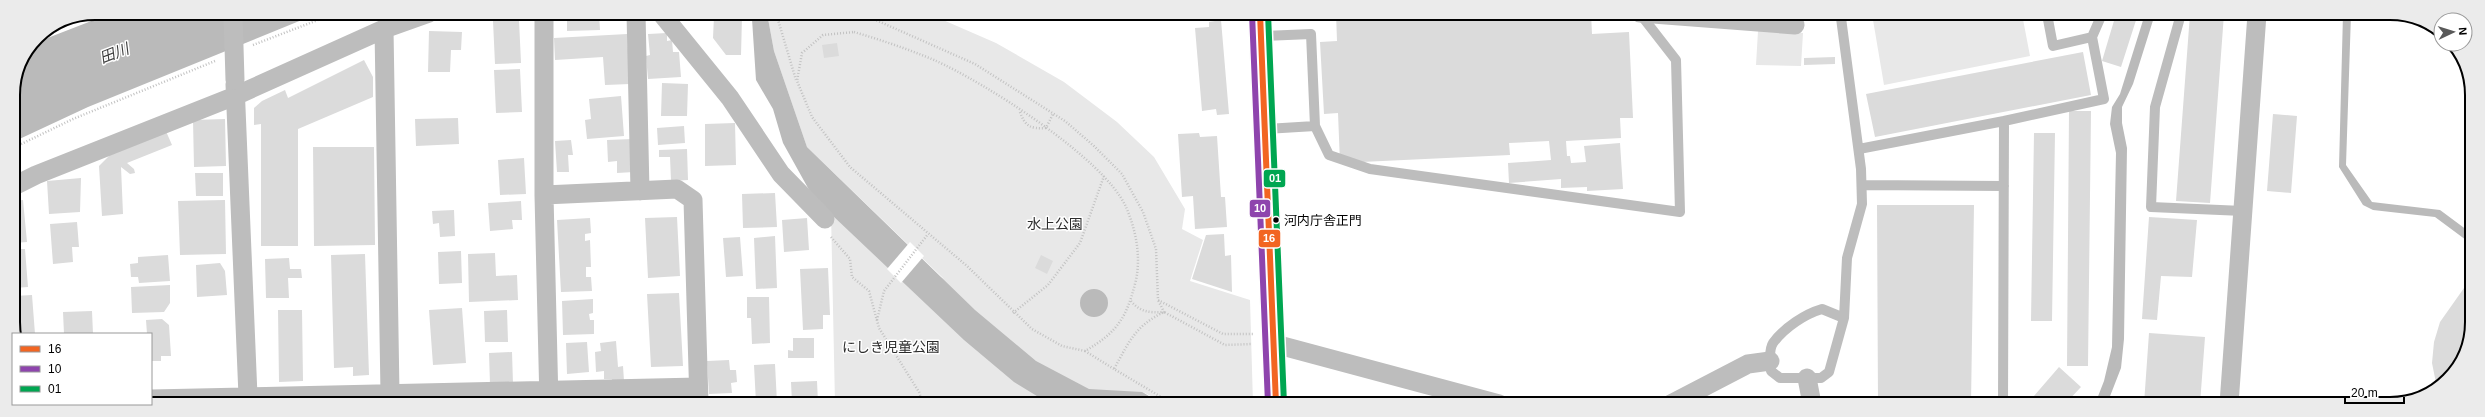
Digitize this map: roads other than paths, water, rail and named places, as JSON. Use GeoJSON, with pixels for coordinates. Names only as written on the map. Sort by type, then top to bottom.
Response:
{"type":"FeatureCollection","features":[{"type":"Feature","properties":{"kind":"main road"},"geometry":{"type":"LineString","coordinates":[[1260,20],[1275,344],[1276,397]]}},
{"type":"Feature","properties":{"kind":"street"},"geometry":{"type":"LineString","coordinates":[[233,20],[248,396]]}},
{"type":"Feature","properties":{"kind":"street"},"geometry":{"type":"LineString","coordinates":[[20,183],[235,88],[409,20]]}},
{"type":"Feature","properties":{"kind":"street"},"geometry":{"type":"LineString","coordinates":[[544,20],[544,195],[549,397]]}},
{"type":"Feature","properties":{"kind":"street"},"geometry":{"type":"LineString","coordinates":[[636,20],[640,191]]}},
{"type":"Feature","properties":{"kind":"street"},"geometry":{"type":"LineString","coordinates":[[667,20],[730,98],[781,174],[825,219]]}},
{"type":"Feature","properties":{"kind":"street"},"geometry":{"type":"LineString","coordinates":[[1725,20],[1795,25]]}},
{"type":"Feature","properties":{"kind":"street"},"geometry":{"type":"LineString","coordinates":[[2230,397],[2257,20]]}},
{"type":"Feature","properties":{"kind":"street"},"geometry":{"type":"LineString","coordinates":[[384,29],[390,393]]}},
{"type":"Feature","properties":{"kind":"street"},"geometry":{"type":"LineString","coordinates":[[216,397],[390,393],[549,397],[699,395],[693,200],[678,189],[544,195]]}},
{"type":"Feature","properties":{"kind":"street"},"geometry":{"type":"LineString","coordinates":[[1275,344],[1472,397]]}},
{"type":"Feature","properties":{"kind":"street"},"geometry":{"type":"LineString","coordinates":[[1684,397],[1748,364],[1770,361]]}},
{"type":"Feature","properties":{"kind":"street"},"geometry":{"type":"LineString","coordinates":[[1807,378],[1811,397]]}},
{"type":"Feature","properties":{"kind":"lane"},"geometry":{"type":"LineString","coordinates":[[1260,36],[1311,34],[1315,126],[1329,155],[1370,169],[1680,212],[1676,60],[1645,20]]}},
{"type":"Feature","properties":{"kind":"lane"},"geometry":{"type":"LineString","coordinates":[[1841,20],[1859,150],[1862,185],[1862,204],[1847,258],[1844,318],[1829,372],[1821,378],[1780,378],[1771,371],[1770,361],[1772,344],[1807,313],[1822,309],[1844,318]]}},
{"type":"Feature","properties":{"kind":"lane"},"geometry":{"type":"LineString","coordinates":[[2048,20],[2053,46],[2092,37]]}},
{"type":"Feature","properties":{"kind":"lane"},"geometry":{"type":"LineString","coordinates":[[1859,150],[2104,99],[2092,37],[2099,20]]}},
{"type":"Feature","properties":{"kind":"lane"},"geometry":{"type":"LineString","coordinates":[[2179,20],[2155,107],[2151,207],[2243,211]]}},
{"type":"Feature","properties":{"kind":"lane"},"geometry":{"type":"LineString","coordinates":[[2003,397],[2004,121]]}},
{"type":"Feature","properties":{"kind":"lane"},"geometry":{"type":"LineString","coordinates":[[1265,129],[1315,126]]}},
{"type":"Feature","properties":{"kind":"lane"},"geometry":{"type":"LineString","coordinates":[[1862,185],[2004,186]]}},
{"type":"Feature","properties":{"kind":"water","name":"田川"},"geometry":{"type":"Polygon","coordinates":[[[95,20],[302,20],[88,107],[20,139],[21,81],[30,58],[46,39],[95,20]]]}},
{"type":"Feature","properties":{"kind":"water"},"geometry":{"type":"Polygon","coordinates":[[[752,20],[768,20],[774,51],[807,147],[975,310],[1036,361],[1089,389],[1142,392],[1151,397],[1039,397],[1014,382],[964,340],[813,197],[783,143],[773,109],[756,80],[752,20]]]}},
{"type":"Feature","properties":{"kind":"water"},"geometry":{"type":"Polygon","coordinates":[[[2143,20],[2153,20],[2133,84],[2122,107],[2122,123],[2127,148],[2124,339],[2121,368],[2110,397],[2098,397],[2104,381],[2112,347],[2116,153],[2110,124],[2112,107],[2120,94],[2143,20]]]}},
{"type":"Feature","properties":{"kind":"water"},"geometry":{"type":"Polygon","coordinates":[[[2343,20],[2351,20],[2346,165],[2372,202],[2440,210],[2465,229],[2465,239],[2435,217],[2373,210],[2363,205],[2339,167],[2343,20]]]}},
{"type":"Feature","properties":{"kind":"water"},"geometry":{"type":"Polygon","coordinates":[[[1094,289],[1104,293],[1108,303],[1104,313],[1094,317],[1084,313],[1080,303],[1084,293],[1094,289]]]}},
{"type":"Feature","properties":{"kind":"place","name":"河内庁舎正門"},"geometry":{"type":"Point","coordinates":[1276,220]}},
{"type":"Feature","properties":{"kind":"park label","name":"水上公園"},"geometry":{"type":"Point","coordinates":[1055,224]}},
{"type":"Feature","properties":{"kind":"park label","name":"にしき児童公園"},"geometry":{"type":"Point","coordinates":[891,347]}}]}
